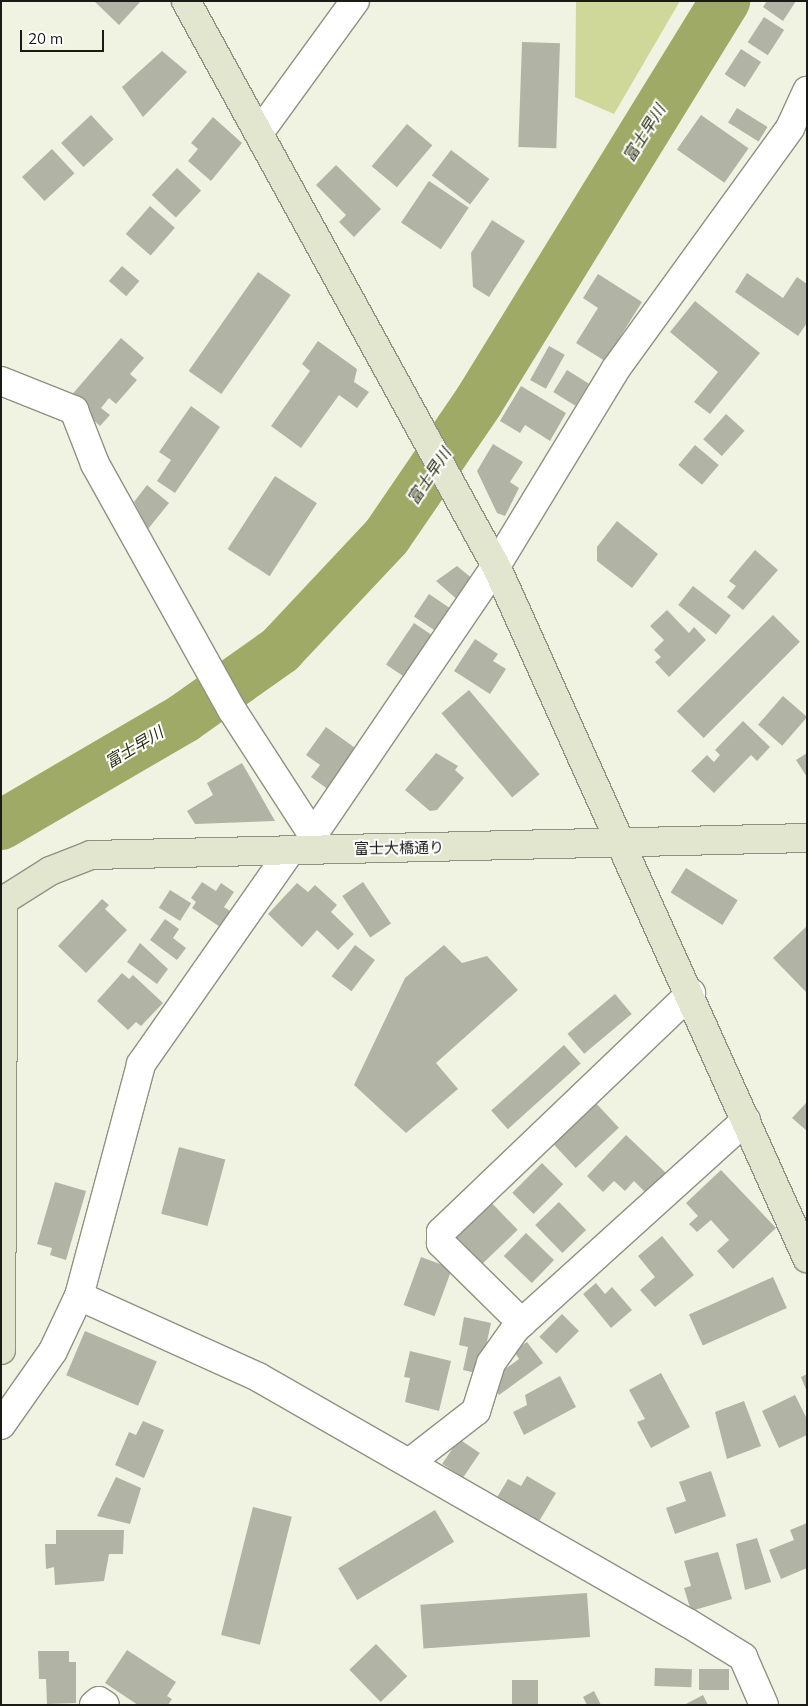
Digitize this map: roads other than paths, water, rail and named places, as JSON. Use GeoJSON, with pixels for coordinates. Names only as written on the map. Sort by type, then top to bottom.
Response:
{"type":"FeatureCollection","features":[{"type":"Feature","properties":{"kind":"street"},"geometry":{"type":"LineString","coordinates":[[186,1],[423,429],[496,566],[691,993],[807,1258]]}},
{"type":"Feature","properties":{"kind":"street"},"geometry":{"type":"LineString","coordinates":[[259,134],[355,1]]}},
{"type":"Feature","properties":{"kind":"street"},"geometry":{"type":"LineString","coordinates":[[1,1425],[53,1351],[79,1296],[141,1064],[306,846],[496,566],[615,370],[790,128],[807,91]]}},
{"type":"Feature","properties":{"kind":"street"},"geometry":{"type":"LineString","coordinates":[[1,381],[74,410],[95,464],[306,846]]}},
{"type":"Feature","properties":{"kind":"street","name":"富士大橋通り"},"geometry":{"type":"LineString","coordinates":[[2,901],[50,871],[91,855],[306,846],[807,838]]}},
{"type":"Feature","properties":{"kind":"street"},"geometry":{"type":"LineString","coordinates":[[1,1350],[2,901]]}},
{"type":"Feature","properties":{"kind":"street"},"geometry":{"type":"LineString","coordinates":[[522,1323],[441,1244],[441,1232],[691,993]]}},
{"type":"Feature","properties":{"kind":"street"},"geometry":{"type":"LineString","coordinates":[[409,1464],[476,1411],[492,1363],[522,1323],[746,1120]]}},
{"type":"Feature","properties":{"kind":"street"},"geometry":{"type":"LineString","coordinates":[[79,1296],[258,1377],[743,1657],[764,1705]]}},
{"type":"Feature","properties":{"kind":"street"},"geometry":{"type":"LineString","coordinates":[[94,1705],[99,1700],[105,1705]]}},
{"type":"Feature","properties":{"kind":"waterway","name":"富士早川"},"geometry":{"type":"LineString","coordinates":[[1,825],[184,718],[280,650],[387,536],[479,401],[725,1]]}}]}
